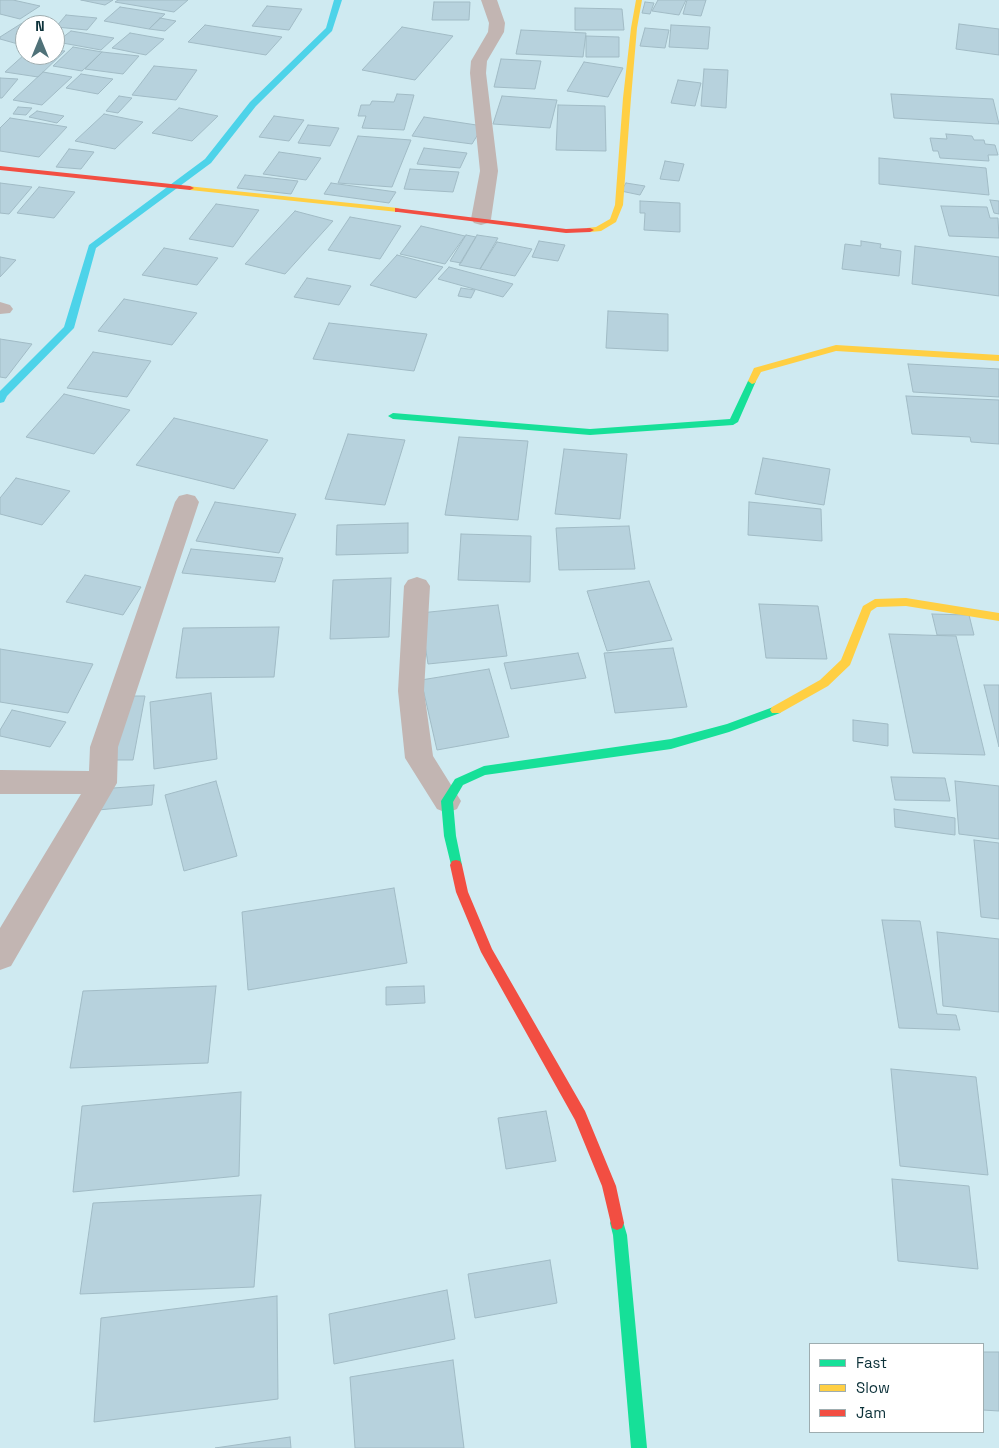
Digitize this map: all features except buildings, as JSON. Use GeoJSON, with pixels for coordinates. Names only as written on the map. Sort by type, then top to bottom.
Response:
{"type":"FeatureCollection","features":[{"type":"Feature","properties":{"kind":"street"},"geometry":{"type":"LineString","coordinates":[[481,220],[489,171],[478,67],[479,61],[496,32],[498,23],[489,0]]}},
{"type":"Feature","properties":{"kind":"street"},"geometry":{"type":"LineString","coordinates":[[0,168],[481,220],[566,231],[598,229],[613,220],[619,205],[634,28],[640,0]]}},
{"type":"Feature","properties":{"kind":"street"},"geometry":{"type":"LineString","coordinates":[[393,416],[590,432],[733,422],[756,370],[836,348],[999,358]]}},
{"type":"Feature","properties":{"kind":"street"},"geometry":{"type":"LineString","coordinates":[[0,956],[103,783],[104,748],[187,502]]}},
{"type":"Feature","properties":{"kind":"street"},"geometry":{"type":"LineString","coordinates":[[417,586],[412,690],[419,758],[447,801],[450,836],[462,892],[487,952],[580,1116],[610,1186],[620,1235],[639,1448]]}},
{"type":"Feature","properties":{"kind":"street"},"geometry":{"type":"LineString","coordinates":[[447,801],[459,782],[484,771],[671,744],[729,728],[783,708],[824,683],[846,662],[867,609],[875,603],[906,602],[999,617]]}},
{"type":"Feature","properties":{"kind":"street"},"geometry":{"type":"LineString","coordinates":[[0,782],[103,783]]}},
{"type":"Feature","properties":{"kind":"waterway"},"geometry":{"type":"LineString","coordinates":[[0,400],[2,395],[69,328],[92,247],[208,161],[253,104],[329,29],[338,0]]}},
{"type":"Feature","properties":{"kind":"traffic: fast"},"geometry":{"type":"LineString","coordinates":[[393,416],[590,432],[733,422],[752,381]]}},
{"type":"Feature","properties":{"kind":"traffic: fast"},"geometry":{"type":"LineString","coordinates":[[456,865],[450,836],[447,801],[459,782],[484,771],[671,744],[729,728],[776,710]]}},
{"type":"Feature","properties":{"kind":"traffic: fast"},"geometry":{"type":"LineString","coordinates":[[617,1223],[620,1235],[639,1448]]}},
{"type":"Feature","properties":{"kind":"traffic: slow"},"geometry":{"type":"LineString","coordinates":[[590,230],[598,229],[613,220],[619,205],[627,98],[634,28],[639,0]]}},
{"type":"Feature","properties":{"kind":"traffic: slow"},"geometry":{"type":"LineString","coordinates":[[190,188],[398,210]]}},
{"type":"Feature","properties":{"kind":"traffic: slow"},"geometry":{"type":"LineString","coordinates":[[752,381],[757,370],[836,348],[999,358]]}},
{"type":"Feature","properties":{"kind":"traffic: slow"},"geometry":{"type":"LineString","coordinates":[[776,710],[824,683],[846,662],[867,609],[875,603],[906,602],[999,617]]}},
{"type":"Feature","properties":{"kind":"traffic: jam"},"geometry":{"type":"LineString","coordinates":[[0,168],[190,188]]}},
{"type":"Feature","properties":{"kind":"traffic: jam"},"geometry":{"type":"LineString","coordinates":[[398,210],[566,231],[590,230]]}},
{"type":"Feature","properties":{"kind":"traffic: jam"},"geometry":{"type":"LineString","coordinates":[[456,865],[462,892],[487,952],[580,1116],[609,1186],[617,1223]]}}]}
